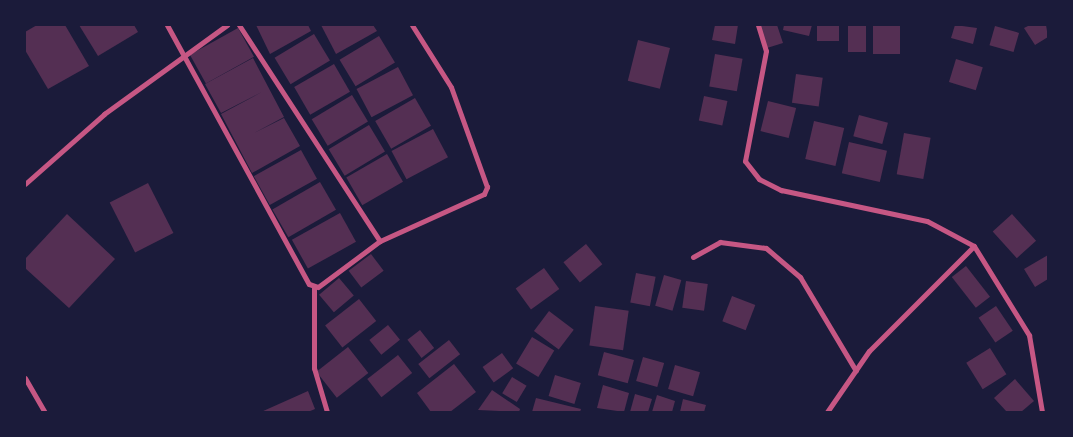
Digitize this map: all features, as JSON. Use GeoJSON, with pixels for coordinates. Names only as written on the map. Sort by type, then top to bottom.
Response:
{"type":"FeatureCollection","features":[{"type":"Feature","properties":{"kind":"street"},"geometry":{"type":"LineString","coordinates":[[167,25],[314,287],[314,368],[327,412]]}},
{"type":"Feature","properties":{"kind":"street"},"geometry":{"type":"LineString","coordinates":[[25,184],[104,114],[226,25]]}},
{"type":"Feature","properties":{"kind":"street"},"geometry":{"type":"LineString","coordinates":[[239,25],[380,241]]}},
{"type":"Feature","properties":{"kind":"street"},"geometry":{"type":"LineString","coordinates":[[314,287],[380,241],[484,194],[487,187],[451,87],[412,25]]}},
{"type":"Feature","properties":{"kind":"street"},"geometry":{"type":"LineString","coordinates":[[758,25],[766,51],[745,161],[759,179],[781,190],[927,221],[974,246],[1029,335],[1042,412]]}},
{"type":"Feature","properties":{"kind":"street"},"geometry":{"type":"LineString","coordinates":[[693,257],[720,242],[766,248],[800,277],[856,370]]}},
{"type":"Feature","properties":{"kind":"street"},"geometry":{"type":"LineString","coordinates":[[827,412],[869,351],[974,246]]}},
{"type":"Feature","properties":{"kind":"street"},"geometry":{"type":"LineString","coordinates":[[25,378],[44,412]]}},
{"type":"Feature","properties":{"kind":"building"},"geometry":{"type":"Polygon","coordinates":[[[37,25],[65,25],[89,66],[48,89],[25,50],[25,32],[37,25]]]}},
{"type":"Feature","properties":{"kind":"building"},"geometry":{"type":"Polygon","coordinates":[[[79,25],[134,25],[138,32],[98,56],[79,25]]]}},
{"type":"Feature","properties":{"kind":"building"},"geometry":{"type":"Polygon","coordinates":[[[256,25],[308,25],[311,31],[270,54],[256,25]]]}},
{"type":"Feature","properties":{"kind":"building"},"geometry":{"type":"Polygon","coordinates":[[[321,25],[373,25],[377,31],[336,54],[321,25]]]}},
{"type":"Feature","properties":{"kind":"building"},"geometry":{"type":"Polygon","coordinates":[[[715,25],[738,25],[735,44],[712,40],[715,25]]]}},
{"type":"Feature","properties":{"kind":"building"},"geometry":{"type":"Polygon","coordinates":[[[759,25],[777,25],[783,43],[767,48],[759,25]]]}},
{"type":"Feature","properties":{"kind":"building"},"geometry":{"type":"Polygon","coordinates":[[[784,25],[812,25],[809,36],[783,30],[784,25]]]}},
{"type":"Feature","properties":{"kind":"building"},"geometry":{"type":"Polygon","coordinates":[[[817,25],[839,25],[839,41],[817,41],[817,25]]]}},
{"type":"Feature","properties":{"kind":"building"},"geometry":{"type":"Polygon","coordinates":[[[848,25],[866,25],[866,52],[848,52],[848,25]]]}},
{"type":"Feature","properties":{"kind":"building"},"geometry":{"type":"Polygon","coordinates":[[[873,25],[900,25],[900,54],[873,54],[873,25]]]}},
{"type":"Feature","properties":{"kind":"building"},"geometry":{"type":"Polygon","coordinates":[[[955,25],[977,28],[973,44],[951,38],[955,25]]]}},
{"type":"Feature","properties":{"kind":"building"},"geometry":{"type":"Polygon","coordinates":[[[1030,25],[1046,25],[1048,37],[1035,45],[1024,28],[1030,25]]]}},
{"type":"Feature","properties":{"kind":"building"},"geometry":{"type":"Polygon","coordinates":[[[995,26],[1019,33],[1014,52],[989,45],[995,26]]]}},
{"type":"Feature","properties":{"kind":"building"},"geometry":{"type":"Polygon","coordinates":[[[238,28],[254,57],[206,84],[190,55],[238,28]]]}},
{"type":"Feature","properties":{"kind":"building"},"geometry":{"type":"Polygon","coordinates":[[[314,34],[330,61],[291,84],[275,58],[314,34]]]}},
{"type":"Feature","properties":{"kind":"building"},"geometry":{"type":"Polygon","coordinates":[[[379,36],[395,63],[356,86],[340,60],[379,36]]]}},
{"type":"Feature","properties":{"kind":"building"},"geometry":{"type":"Polygon","coordinates":[[[638,40],[670,48],[660,89],[628,81],[638,40]]]}},
{"type":"Feature","properties":{"kind":"building"},"geometry":{"type":"Polygon","coordinates":[[[715,54],[743,59],[737,91],[709,86],[715,54]]]}},
{"type":"Feature","properties":{"kind":"building"},"geometry":{"type":"Polygon","coordinates":[[[253,58],[284,117],[254,133],[284,118],[300,146],[252,173],[221,114],[262,92],[221,113],[205,84],[253,58]]]}},
{"type":"Feature","properties":{"kind":"building"},"geometry":{"type":"Polygon","coordinates":[[[956,59],[983,67],[976,90],[949,82],[956,59]]]}},
{"type":"Feature","properties":{"kind":"building"},"geometry":{"type":"Polygon","coordinates":[[[334,64],[350,92],[310,115],[294,87],[334,64]]]}},
{"type":"Feature","properties":{"kind":"building"},"geometry":{"type":"Polygon","coordinates":[[[398,67],[413,95],[372,117],[357,89],[398,67]]]}},
{"type":"Feature","properties":{"kind":"building"},"geometry":{"type":"Polygon","coordinates":[[[796,74],[823,78],[819,106],[792,103],[796,74]]]}},
{"type":"Feature","properties":{"kind":"building"},"geometry":{"type":"Polygon","coordinates":[[[352,95],[368,122],[328,146],[312,119],[352,95]]]}},
{"type":"Feature","properties":{"kind":"building"},"geometry":{"type":"Polygon","coordinates":[[[704,96],[727,101],[722,125],[699,120],[704,96]]]}},
{"type":"Feature","properties":{"kind":"building"},"geometry":{"type":"Polygon","coordinates":[[[415,98],[431,126],[391,149],[375,121],[415,98]]]}},
{"type":"Feature","properties":{"kind":"building"},"geometry":{"type":"Polygon","coordinates":[[[768,101],[796,108],[789,138],[761,131],[768,101]]]}},
{"type":"Feature","properties":{"kind":"building"},"geometry":{"type":"Polygon","coordinates":[[[859,115],[888,123],[882,144],[853,136],[859,115]]]}},
{"type":"Feature","properties":{"kind":"building"},"geometry":{"type":"Polygon","coordinates":[[[814,121],[844,128],[835,166],[805,159],[814,121]]]}},
{"type":"Feature","properties":{"kind":"building"},"geometry":{"type":"Polygon","coordinates":[[[369,125],[385,152],[345,176],[329,149],[369,125]]]}},
{"type":"Feature","properties":{"kind":"building"},"geometry":{"type":"Polygon","coordinates":[[[433,129],[448,157],[407,179],[392,151],[433,129]]]}},
{"type":"Feature","properties":{"kind":"building"},"geometry":{"type":"Polygon","coordinates":[[[904,133],[931,138],[923,179],[897,174],[904,133]]]}},
{"type":"Feature","properties":{"kind":"building"},"geometry":{"type":"Polygon","coordinates":[[[849,142],[887,151],[880,182],[842,173],[849,142]]]}},
{"type":"Feature","properties":{"kind":"building"},"geometry":{"type":"Polygon","coordinates":[[[301,150],[317,179],[270,205],[254,176],[301,150]]]}},
{"type":"Feature","properties":{"kind":"building"},"geometry":{"type":"Polygon","coordinates":[[[387,154],[403,182],[362,205],[346,178],[387,154]]]}},
{"type":"Feature","properties":{"kind":"building"},"geometry":{"type":"Polygon","coordinates":[[[320,182],[336,210],[288,237],[272,210],[320,182]]]}},
{"type":"Feature","properties":{"kind":"building"},"geometry":{"type":"Polygon","coordinates":[[[148,183],[173,233],[135,252],[110,203],[148,183]]]}},
{"type":"Feature","properties":{"kind":"building"},"geometry":{"type":"Polygon","coordinates":[[[340,213],[356,242],[308,269],[292,240],[340,213]]]}},
{"type":"Feature","properties":{"kind":"building"},"geometry":{"type":"Polygon","coordinates":[[[67,214],[115,259],[69,308],[25,268],[25,259],[67,214]]]}},
{"type":"Feature","properties":{"kind":"building"},"geometry":{"type":"Polygon","coordinates":[[[1012,214],[1036,241],[1017,258],[993,231],[1012,214]]]}},
{"type":"Feature","properties":{"kind":"building"},"geometry":{"type":"Polygon","coordinates":[[[586,244],[602,264],[580,282],[563,262],[586,244]]]}},
{"type":"Feature","properties":{"kind":"building"},"geometry":{"type":"Polygon","coordinates":[[[371,254],[384,271],[361,288],[349,271],[371,254]]]}},
{"type":"Feature","properties":{"kind":"building"},"geometry":{"type":"Polygon","coordinates":[[[1048,255],[1048,279],[1035,287],[1024,269],[1048,255]]]}},
{"type":"Feature","properties":{"kind":"building"},"geometry":{"type":"Polygon","coordinates":[[[966,266],[990,297],[976,308],[952,277],[966,266]]]}},
{"type":"Feature","properties":{"kind":"building"},"geometry":{"type":"Polygon","coordinates":[[[544,268],[559,289],[531,310],[516,289],[544,268]]]}},
{"type":"Feature","properties":{"kind":"building"},"geometry":{"type":"Polygon","coordinates":[[[636,273],[656,277],[650,306],[630,302],[636,273]]]}},
{"type":"Feature","properties":{"kind":"building"},"geometry":{"type":"Polygon","coordinates":[[[664,275],[681,280],[672,311],[655,306],[664,275]]]}},
{"type":"Feature","properties":{"kind":"building"},"geometry":{"type":"Polygon","coordinates":[[[339,278],[354,296],[334,312],[319,295],[339,278]]]}},
{"type":"Feature","properties":{"kind":"building"},"geometry":{"type":"Polygon","coordinates":[[[686,281],[708,284],[704,311],[682,308],[686,281]]]}},
{"type":"Feature","properties":{"kind":"building"},"geometry":{"type":"Polygon","coordinates":[[[732,296],[755,305],[746,330],[722,321],[732,296]]]}},
{"type":"Feature","properties":{"kind":"building"},"geometry":{"type":"Polygon","coordinates":[[[359,299],[376,321],[342,348],[325,325],[359,299]]]}},
{"type":"Feature","properties":{"kind":"building"},"geometry":{"type":"Polygon","coordinates":[[[595,306],[629,311],[623,350],[589,346],[595,306]]]}},
{"type":"Feature","properties":{"kind":"building"},"geometry":{"type":"Polygon","coordinates":[[[996,306],[1013,331],[995,343],[979,318],[996,306]]]}},
{"type":"Feature","properties":{"kind":"building"},"geometry":{"type":"Polygon","coordinates":[[[549,311],[574,330],[559,350],[534,331],[549,311]]]}},
{"type":"Feature","properties":{"kind":"building"},"geometry":{"type":"Polygon","coordinates":[[[388,325],[400,340],[381,355],[369,340],[388,325]]]}},
{"type":"Feature","properties":{"kind":"building"},"geometry":{"type":"Polygon","coordinates":[[[420,330],[434,348],[422,358],[407,340],[420,330]]]}},
{"type":"Feature","properties":{"kind":"building"},"geometry":{"type":"Polygon","coordinates":[[[532,337],[554,350],[538,377],[516,364],[532,337]]]}},
{"type":"Feature","properties":{"kind":"building"},"geometry":{"type":"Polygon","coordinates":[[[449,340],[460,354],[429,378],[418,364],[449,340]]]}},
{"type":"Feature","properties":{"kind":"building"},"geometry":{"type":"Polygon","coordinates":[[[348,347],[368,373],[337,398],[316,372],[348,347]]]}},
{"type":"Feature","properties":{"kind":"building"},"geometry":{"type":"Polygon","coordinates":[[[990,348],[1006,374],[983,389],[966,363],[990,348]]]}},
{"type":"Feature","properties":{"kind":"building"},"geometry":{"type":"Polygon","coordinates":[[[604,352],[634,360],[628,383],[598,375],[604,352]]]}},
{"type":"Feature","properties":{"kind":"building"},"geometry":{"type":"Polygon","coordinates":[[[502,353],[513,368],[494,382],[483,367],[502,353]]]}},
{"type":"Feature","properties":{"kind":"building"},"geometry":{"type":"Polygon","coordinates":[[[398,355],[412,373],[381,397],[367,379],[398,355]]]}},
{"type":"Feature","properties":{"kind":"building"},"geometry":{"type":"Polygon","coordinates":[[[643,357],[664,363],[657,387],[636,381],[643,357]]]}},
{"type":"Feature","properties":{"kind":"building"},"geometry":{"type":"Polygon","coordinates":[[[454,364],[476,392],[450,412],[431,412],[417,393],[454,364]]]}},
{"type":"Feature","properties":{"kind":"building"},"geometry":{"type":"Polygon","coordinates":[[[675,365],[700,372],[693,396],[668,389],[675,365]]]}},
{"type":"Feature","properties":{"kind":"building"},"geometry":{"type":"Polygon","coordinates":[[[555,375],[581,383],[574,404],[549,396],[555,375]]]}},
{"type":"Feature","properties":{"kind":"building"},"geometry":{"type":"Polygon","coordinates":[[[512,377],[527,386],[517,402],[502,393],[512,377]]]}},
{"type":"Feature","properties":{"kind":"building"},"geometry":{"type":"Polygon","coordinates":[[[1015,379],[1034,401],[1021,412],[1007,412],[994,398],[1015,379]]]}},
{"type":"Feature","properties":{"kind":"building"},"geometry":{"type":"Polygon","coordinates":[[[603,385],[629,393],[624,412],[597,408],[603,385]]]}},
{"type":"Feature","properties":{"kind":"building"},"geometry":{"type":"Polygon","coordinates":[[[492,390],[520,409],[519,412],[478,410],[492,390]]]}},
{"type":"Feature","properties":{"kind":"building"},"geometry":{"type":"Polygon","coordinates":[[[308,391],[315,409],[308,412],[261,412],[308,391]]]}},
{"type":"Feature","properties":{"kind":"building"},"geometry":{"type":"Polygon","coordinates":[[[635,394],[652,399],[648,412],[630,412],[635,394]]]}},
{"type":"Feature","properties":{"kind":"building"},"geometry":{"type":"Polygon","coordinates":[[[657,395],[675,401],[672,412],[652,412],[657,395]]]}},
{"type":"Feature","properties":{"kind":"building"},"geometry":{"type":"Polygon","coordinates":[[[536,398],[581,409],[580,412],[532,412],[536,398]]]}},
{"type":"Feature","properties":{"kind":"building"},"geometry":{"type":"Polygon","coordinates":[[[683,399],[706,405],[704,412],[680,412],[683,399]]]}}]}
